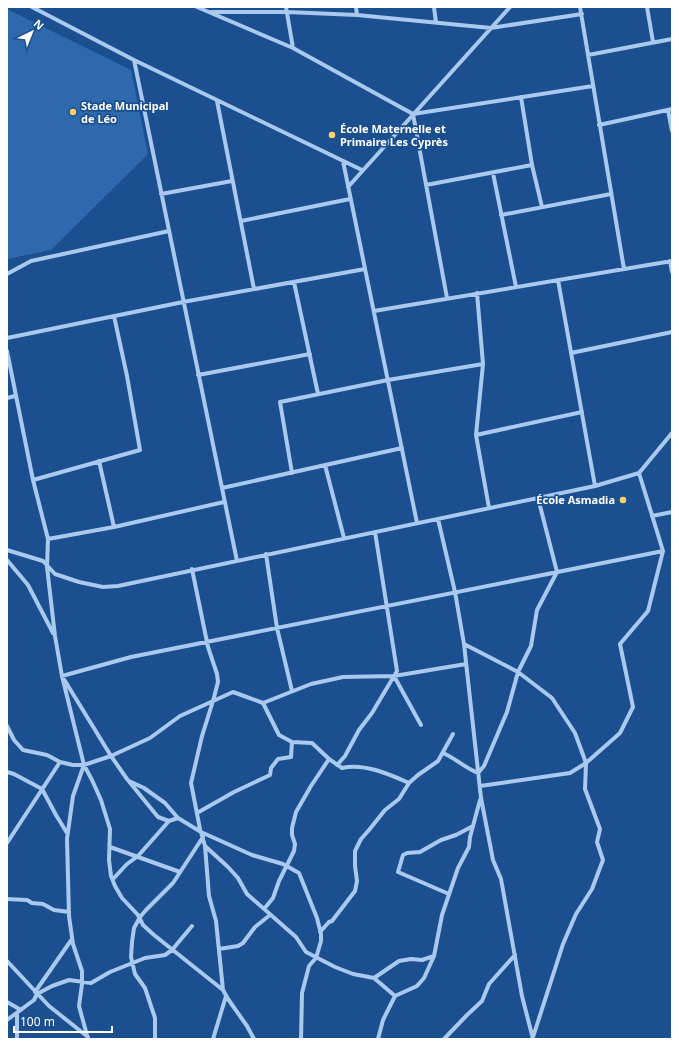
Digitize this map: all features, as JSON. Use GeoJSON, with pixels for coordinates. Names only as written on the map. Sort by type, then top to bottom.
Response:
{"type":"FeatureCollection","features":[{"type":"Feature","properties":{"kind":"street"},"geometry":{"type":"LineString","coordinates":[[32,7],[217,101],[362,170]]}},
{"type":"Feature","properties":{"kind":"street"},"geometry":{"type":"LineString","coordinates":[[197,7],[293,48],[413,114],[594,86]]}},
{"type":"Feature","properties":{"kind":"street"},"geometry":{"type":"LineString","coordinates":[[286,7],[293,48]]}},
{"type":"Feature","properties":{"kind":"street"},"geometry":{"type":"LineString","coordinates":[[356,7],[357,15]]}},
{"type":"Feature","properties":{"kind":"street"},"geometry":{"type":"LineString","coordinates":[[434,7],[436,23]]}},
{"type":"Feature","properties":{"kind":"street"},"geometry":{"type":"LineString","coordinates":[[348,187],[510,7]]}},
{"type":"Feature","properties":{"kind":"street"},"geometry":{"type":"LineString","coordinates":[[580,7],[624,269]]}},
{"type":"Feature","properties":{"kind":"street"},"geometry":{"type":"LineString","coordinates":[[647,7],[653,42]]}},
{"type":"Feature","properties":{"kind":"street"},"geometry":{"type":"LineString","coordinates":[[209,12],[287,12],[357,15],[491,28],[582,14]]}},
{"type":"Feature","properties":{"kind":"street"},"geometry":{"type":"LineString","coordinates":[[588,55],[672,39]]}},
{"type":"Feature","properties":{"kind":"street"},"geometry":{"type":"LineString","coordinates":[[134,60],[236,560]]}},
{"type":"Feature","properties":{"kind":"street"},"geometry":{"type":"LineString","coordinates":[[520,97],[532,165],[542,207]]}},
{"type":"Feature","properties":{"kind":"street"},"geometry":{"type":"LineString","coordinates":[[217,101],[254,289]]}},
{"type":"Feature","properties":{"kind":"street"},"geometry":{"type":"LineString","coordinates":[[599,124],[670,110],[672,131]]}},
{"type":"Feature","properties":{"kind":"street"},"geometry":{"type":"LineString","coordinates":[[413,114],[447,298]]}},
{"type":"Feature","properties":{"kind":"street"},"geometry":{"type":"LineString","coordinates":[[343,161],[417,523]]}},
{"type":"Feature","properties":{"kind":"street"},"geometry":{"type":"LineString","coordinates":[[426,185],[532,165]]}},
{"type":"Feature","properties":{"kind":"street"},"geometry":{"type":"LineString","coordinates":[[493,173],[516,287]]}},
{"type":"Feature","properties":{"kind":"street"},"geometry":{"type":"LineString","coordinates":[[161,194],[232,180]]}},
{"type":"Feature","properties":{"kind":"street"},"geometry":{"type":"LineString","coordinates":[[501,215],[611,194]]}},
{"type":"Feature","properties":{"kind":"street"},"geometry":{"type":"LineString","coordinates":[[241,221],[350,199]]}},
{"type":"Feature","properties":{"kind":"street"},"geometry":{"type":"LineString","coordinates":[[7,274],[31,261],[169,231]]}},
{"type":"Feature","properties":{"kind":"street"},"geometry":{"type":"LineString","coordinates":[[374,311],[671,261],[672,272]]}},
{"type":"Feature","properties":{"kind":"street"},"geometry":{"type":"LineString","coordinates":[[7,338],[183,302],[365,269]]}},
{"type":"Feature","properties":{"kind":"street"},"geometry":{"type":"LineString","coordinates":[[558,280],[595,486]]}},
{"type":"Feature","properties":{"kind":"street"},"geometry":{"type":"LineString","coordinates":[[294,282],[318,394]]}},
{"type":"Feature","properties":{"kind":"street"},"geometry":{"type":"LineString","coordinates":[[477,293],[483,364],[476,435],[488,508]]}},
{"type":"Feature","properties":{"kind":"street"},"geometry":{"type":"LineString","coordinates":[[33,480],[140,450],[127,376],[114,316]]}},
{"type":"Feature","properties":{"kind":"street"},"geometry":{"type":"LineString","coordinates":[[571,353],[672,332]]}},
{"type":"Feature","properties":{"kind":"street"},"geometry":{"type":"LineString","coordinates":[[7,351],[33,480],[48,539],[47,567],[55,636],[62,676],[84,765],[102,800],[110,829],[109,860],[111,876],[122,898],[140,917],[143,926],[223,990],[254,1039]]}},
{"type":"Feature","properties":{"kind":"street"},"geometry":{"type":"LineString","coordinates":[[198,375],[310,354]]}},
{"type":"Feature","properties":{"kind":"street"},"geometry":{"type":"LineString","coordinates":[[292,472],[280,402],[388,380],[483,364]]}},
{"type":"Feature","properties":{"kind":"street"},"geometry":{"type":"LineString","coordinates":[[7,398],[15,396]]}},
{"type":"Feature","properties":{"kind":"street"},"geometry":{"type":"LineString","coordinates":[[476,435],[582,412]]}},
{"type":"Feature","properties":{"kind":"street"},"geometry":{"type":"LineString","coordinates":[[7,550],[43,561],[55,574],[79,582],[103,587],[118,586],[192,569],[595,486],[639,473],[672,433]]}},
{"type":"Feature","properties":{"kind":"street"},"geometry":{"type":"LineString","coordinates":[[222,488],[402,448]]}},
{"type":"Feature","properties":{"kind":"street"},"geometry":{"type":"LineString","coordinates":[[99,461],[114,527]]}},
{"type":"Feature","properties":{"kind":"street"},"geometry":{"type":"LineString","coordinates":[[325,465],[344,538]]}},
{"type":"Feature","properties":{"kind":"street"},"geometry":{"type":"LineString","coordinates":[[480,786],[570,773],[586,763],[620,733],[634,707],[620,644],[648,611],[663,551],[639,473]]}},
{"type":"Feature","properties":{"kind":"street"},"geometry":{"type":"LineString","coordinates":[[478,773],[484,766],[507,712],[518,672],[531,646],[537,610],[557,572],[538,498]]}},
{"type":"Feature","properties":{"kind":"street"},"geometry":{"type":"LineString","coordinates":[[48,539],[114,527],[224,502]]}},
{"type":"Feature","properties":{"kind":"street"},"geometry":{"type":"LineString","coordinates":[[652,516],[672,512]]}},
{"type":"Feature","properties":{"kind":"street"},"geometry":{"type":"LineString","coordinates":[[438,519],[455,592],[464,644],[481,798],[493,860],[501,879],[522,996],[533,1038]]}},
{"type":"Feature","properties":{"kind":"street"},"geometry":{"type":"LineString","coordinates":[[337,765],[345,756],[359,730],[372,713],[397,672],[375,532]]}},
{"type":"Feature","properties":{"kind":"street"},"geometry":{"type":"LineString","coordinates":[[62,676],[131,657],[663,551]]}},
{"type":"Feature","properties":{"kind":"street"},"geometry":{"type":"LineString","coordinates":[[266,554],[277,628],[292,691]]}},
{"type":"Feature","properties":{"kind":"street"},"geometry":{"type":"LineString","coordinates":[[7,560],[28,585],[55,636]]}},
{"type":"Feature","properties":{"kind":"street"},"geometry":{"type":"LineString","coordinates":[[192,569],[208,647],[217,674],[218,682],[202,736],[191,783],[205,846],[209,896],[216,921],[223,990]]}},
{"type":"Feature","properties":{"kind":"street"},"geometry":{"type":"LineString","coordinates":[[464,644],[518,672],[552,698],[575,733],[586,763],[585,789],[600,829],[597,842],[603,860],[592,889],[576,914],[563,944],[533,1038]]}},
{"type":"Feature","properties":{"kind":"street"},"geometry":{"type":"LineString","coordinates":[[7,726],[23,750],[47,755],[60,762],[73,765],[84,765],[111,756],[150,738],[180,716],[232,692],[263,703],[311,684],[343,677],[394,676],[466,664]]}},
{"type":"Feature","properties":{"kind":"street"},"geometry":{"type":"LineString","coordinates":[[62,676],[111,756],[127,779],[158,817],[169,821]]}},
{"type":"Feature","properties":{"kind":"street"},"geometry":{"type":"LineString","coordinates":[[394,676],[421,725]]}},
{"type":"Feature","properties":{"kind":"street"},"geometry":{"type":"LineString","coordinates":[[263,703],[279,735],[292,742],[312,743],[329,759],[342,768],[351,766],[371,770],[391,775],[409,783]]}},
{"type":"Feature","properties":{"kind":"street"},"geometry":{"type":"LineString","coordinates":[[320,932],[332,920],[355,891],[357,881],[354,866],[355,850],[361,839],[385,810],[399,799],[409,783],[438,761],[453,734]]}},
{"type":"Feature","properties":{"kind":"street"},"geometry":{"type":"LineString","coordinates":[[7,736],[13,737]]}},
{"type":"Feature","properties":{"kind":"street"},"geometry":{"type":"LineString","coordinates":[[197,813],[234,792],[270,775],[271,768],[278,759],[291,757],[292,742]]}},
{"type":"Feature","properties":{"kind":"street"},"geometry":{"type":"LineString","coordinates":[[443,753],[478,773]]}},
{"type":"Feature","properties":{"kind":"street"},"geometry":{"type":"LineString","coordinates":[[264,909],[273,898],[287,867],[295,844],[292,835],[292,828],[296,812],[329,759]]}},
{"type":"Feature","properties":{"kind":"street"},"geometry":{"type":"LineString","coordinates":[[7,843],[60,762]]}},
{"type":"Feature","properties":{"kind":"street"},"geometry":{"type":"LineString","coordinates":[[84,765],[73,796],[68,833],[69,912],[72,939],[82,971],[79,1006],[89,1039]]}},
{"type":"Feature","properties":{"kind":"street"},"geometry":{"type":"LineString","coordinates":[[7,772],[14,774],[42,789],[68,833]]}},
{"type":"Feature","properties":{"kind":"street"},"geometry":{"type":"LineString","coordinates":[[127,779],[144,788],[165,803],[178,818],[201,832],[252,855],[300,873],[317,918],[321,941],[316,958],[309,966],[302,993],[301,1039]]}},
{"type":"Feature","properties":{"kind":"street"},"geometry":{"type":"LineString","coordinates":[[378,1039],[383,1020],[395,996],[417,986],[424,978],[434,956],[439,926],[458,868],[470,847],[472,826],[481,798]]}},
{"type":"Feature","properties":{"kind":"street"},"geometry":{"type":"LineString","coordinates":[[113,879],[138,856],[169,821],[178,818]]}},
{"type":"Feature","properties":{"kind":"street"},"geometry":{"type":"LineString","coordinates":[[449,894],[398,872],[400,860],[403,855],[407,853],[420,852],[441,840],[456,835],[472,826]]}},
{"type":"Feature","properties":{"kind":"street"},"geometry":{"type":"LineString","coordinates":[[155,1039],[155,1018],[147,993],[135,974],[132,963],[131,957],[134,928],[140,917],[173,884],[203,837]]}},
{"type":"Feature","properties":{"kind":"street"},"geometry":{"type":"LineString","coordinates":[[205,846],[238,878],[247,894],[296,937],[306,952],[353,974],[374,978],[395,996]]}},
{"type":"Feature","properties":{"kind":"street"},"geometry":{"type":"LineString","coordinates":[[110,847],[180,872]]}},
{"type":"Feature","properties":{"kind":"street"},"geometry":{"type":"LineString","coordinates":[[7,900],[26,900],[32,903],[43,904],[54,910],[69,912]]}},
{"type":"Feature","properties":{"kind":"street"},"geometry":{"type":"LineString","coordinates":[[219,949],[238,946],[243,943],[255,927],[270,915]]}},
{"type":"Feature","properties":{"kind":"street"},"geometry":{"type":"LineString","coordinates":[[36,993],[69,980],[91,983],[110,972],[145,958],[165,955],[172,950],[192,926]]}},
{"type":"Feature","properties":{"kind":"street"},"geometry":{"type":"LineString","coordinates":[[7,1020],[34,1000],[36,993],[72,939]]}},
{"type":"Feature","properties":{"kind":"street"},"geometry":{"type":"LineString","coordinates":[[444,1039],[467,1014],[482,1001],[489,984],[515,955]]}},
{"type":"Feature","properties":{"kind":"street"},"geometry":{"type":"LineString","coordinates":[[374,978],[399,961],[411,959],[422,960],[434,956]]}},
{"type":"Feature","properties":{"kind":"street"},"geometry":{"type":"LineString","coordinates":[[7,961],[49,1006],[89,1039]]}},
{"type":"Feature","properties":{"kind":"street"},"geometry":{"type":"LineString","coordinates":[[213,1039],[226,995]]}},
{"type":"Feature","properties":{"kind":"street"},"geometry":{"type":"LineString","coordinates":[[7,1002],[19,1011]]}},
{"type":"Feature","properties":{"kind":"street"},"geometry":{"type":"LineString","coordinates":[[17,1039],[19,1011]]}},
{"type":"Feature","properties":{"kind":"shaded area","name":"Stade Municipal de Léo"},"geometry":{"type":"Polygon","coordinates":[[[7,9],[131,70],[148,154],[51,250],[7,259],[7,9]]]}},
{"type":"Feature","properties":{"kind":"place","name":"Stade Municipal de Léo"},"geometry":{"type":"Point","coordinates":[73,112]}},
{"type":"Feature","properties":{"kind":"place","name":"École Maternelle et Primaire Les Cyprès"},"geometry":{"type":"Point","coordinates":[332,135]}},
{"type":"Feature","properties":{"kind":"place","name":"École Asmadia"},"geometry":{"type":"Point","coordinates":[623,500]}}]}
